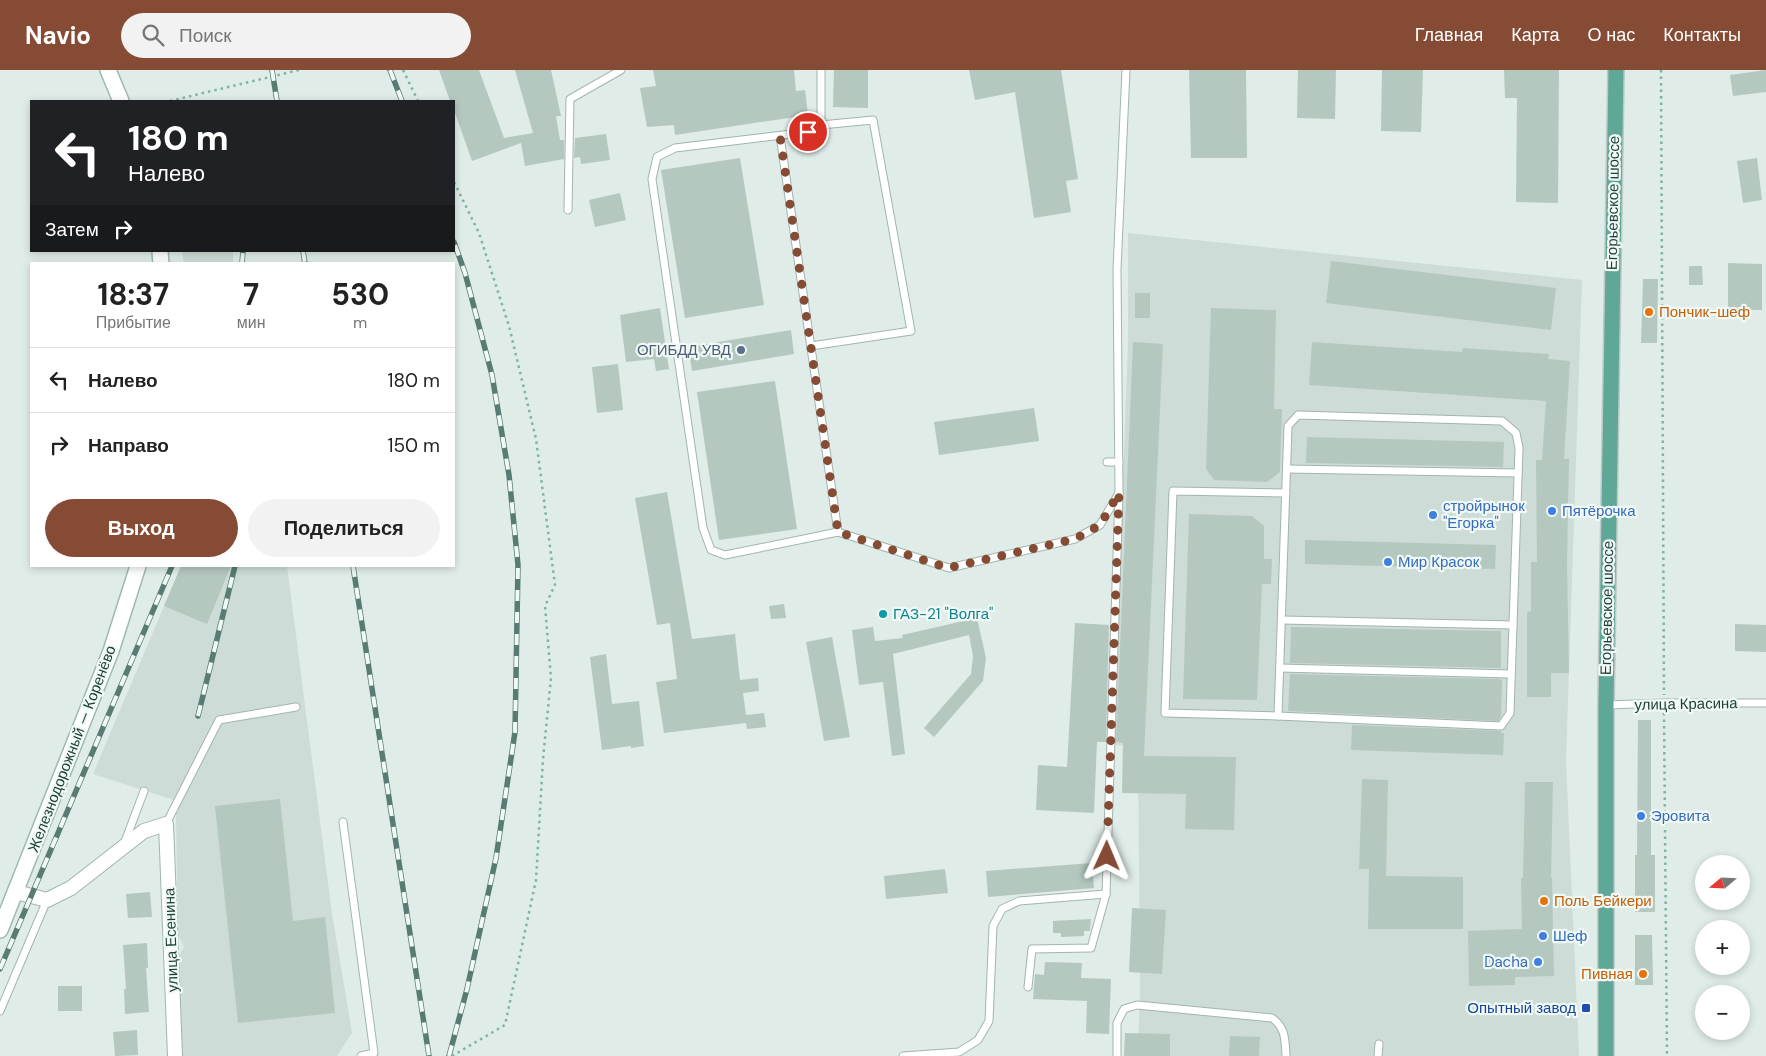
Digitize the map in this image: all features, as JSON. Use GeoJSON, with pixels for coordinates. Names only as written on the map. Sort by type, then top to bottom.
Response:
{"type":"FeatureCollection","features":[{"type":"Feature","properties":{"kind":"main road"},"geometry":{"type":"LineString","coordinates":[[108,70],[121,100]]}},
{"type":"Feature","properties":{"kind":"main road","name":"Егорьевское шоссе"},"geometry":{"type":"LineString","coordinates":[[1606,1056],[1606,705],[1616,70]]}},
{"type":"Feature","properties":{"kind":"main road","name":"Железнодорожный — Коренёво"},"geometry":{"type":"LineString","coordinates":[[0,930],[111,651],[138,567]]}},
{"type":"Feature","properties":{"kind":"street"},"geometry":{"type":"LineString","coordinates":[[16,892],[46,900],[71,888],[144,831],[166,824]]}},
{"type":"Feature","properties":{"kind":"street","name":"улица Есенина"},"geometry":{"type":"LineString","coordinates":[[166,824],[175,1056]]}},
{"type":"Feature","properties":{"kind":"lane"},"geometry":{"type":"LineString","coordinates":[[568,210],[570,99],[621,70]]}},
{"type":"Feature","properties":{"kind":"lane"},"geometry":{"type":"LineString","coordinates":[[821,70],[821,125]]}},
{"type":"Feature","properties":{"kind":"lane"},"geometry":{"type":"LineString","coordinates":[[1028,987],[1032,949],[1091,948],[1106,894],[1119,493],[1117,269],[1126,70]]}},
{"type":"Feature","properties":{"kind":"lane"},"geometry":{"type":"LineString","coordinates":[[811,346],[911,330],[873,120],[821,125],[808,132],[780,136],[675,148],[656,156],[652,179],[653,189],[703,528],[711,550],[725,555],[838,532],[948,568],[1075,539],[1100,525],[1119,493]]}},
{"type":"Feature","properties":{"kind":"lane"},"geometry":{"type":"LineString","coordinates":[[780,136],[838,532]]}},
{"type":"Feature","properties":{"kind":"lane"},"geometry":{"type":"LineString","coordinates":[[1278,716],[1282,620],[1287,469],[1288,426],[1298,415],[1502,421],[1516,433],[1519,448],[1510,713],[1501,726],[1165,713],[1173,490],[1286,493]]}},
{"type":"Feature","properties":{"kind":"lane"},"geometry":{"type":"LineString","coordinates":[[1107,462],[1119,462]]}},
{"type":"Feature","properties":{"kind":"lane"},"geometry":{"type":"LineString","coordinates":[[1287,469],[1518,473]]}},
{"type":"Feature","properties":{"kind":"lane"},"geometry":{"type":"LineString","coordinates":[[1282,620],[1513,625]]}},
{"type":"Feature","properties":{"kind":"lane"},"geometry":{"type":"LineString","coordinates":[[1280,668],[1511,674]]}},
{"type":"Feature","properties":{"kind":"lane","name":"улица Красина"},"geometry":{"type":"LineString","coordinates":[[1606,705],[1766,703]]}},
{"type":"Feature","properties":{"kind":"lane"},"geometry":{"type":"LineString","coordinates":[[166,824],[219,720],[296,707]]}},
{"type":"Feature","properties":{"kind":"lane"},"geometry":{"type":"LineString","coordinates":[[122,848],[144,791]]}},
{"type":"Feature","properties":{"kind":"lane"},"geometry":{"type":"LineString","coordinates":[[343,822],[374,1055],[361,1056]]}},
{"type":"Feature","properties":{"kind":"lane"},"geometry":{"type":"LineString","coordinates":[[903,1056],[959,1052],[978,1040],[990,1020],[994,926],[1002,909],[1019,901],[1106,894]]}},
{"type":"Feature","properties":{"kind":"lane"},"geometry":{"type":"LineString","coordinates":[[0,1012],[46,900]]}},
{"type":"Feature","properties":{"kind":"lane"},"geometry":{"type":"LineString","coordinates":[[1117,1056],[1117,1023],[1124,1009],[1137,1005],[1272,1018],[1280,1024],[1284,1033],[1286,1056]]}},
{"type":"Feature","properties":{"kind":"lane"},"geometry":{"type":"LineString","coordinates":[[1378,1056],[1379,1044]]}},
{"type":"Feature","properties":{"kind":"path"},"geometry":{"type":"LineString","coordinates":[[174,100],[299,70]]}},
{"type":"Feature","properties":{"kind":"path"},"geometry":{"type":"LineString","coordinates":[[403,70],[418,100]]}},
{"type":"Feature","properties":{"kind":"path"},"geometry":{"type":"LineString","coordinates":[[1661,70],[1667,1056]]}},
{"type":"Feature","properties":{"kind":"path"},"geometry":{"type":"LineString","coordinates":[[452,1056],[505,1025],[536,880],[543,759],[551,678],[545,606],[555,585],[536,439],[509,326],[479,233],[455,184]]}},
{"type":"Feature","properties":{"kind":"shaded area"},"geometry":{"type":"Polygon","coordinates":[[[1128,233],[1582,280],[1566,761],[1579,1056],[1138,1056],[1140,986],[1138,746],[1113,745],[1128,343],[1128,233]]]}},
{"type":"Feature","properties":{"kind":"shaded area"},"geometry":{"type":"Polygon","coordinates":[[[182,252],[233,252],[233,262],[184,262],[182,252]]]}},
{"type":"Feature","properties":{"kind":"shaded area"},"geometry":{"type":"Polygon","coordinates":[[[181,567],[287,567],[332,914],[352,1033],[337,1056],[182,1056],[179,956],[184,947],[178,935],[176,816],[174,800],[93,774],[181,567]]]}},
{"type":"Feature","properties":{"kind":"building"},"geometry":{"type":"Polygon","coordinates":[[[439,70],[479,70],[504,138],[533,133],[515,70],[551,70],[561,116],[556,116],[560,140],[564,140],[564,159],[525,166],[521,143],[472,161],[455,113],[455,100],[450,100],[439,70]]]}},
{"type":"Feature","properties":{"kind":"building"},"geometry":{"type":"Polygon","coordinates":[[[653,70],[794,70],[796,91],[805,90],[808,115],[675,135],[674,125],[647,127],[640,88],[656,86],[653,70]]]}},
{"type":"Feature","properties":{"kind":"building"},"geometry":{"type":"Polygon","coordinates":[[[834,70],[868,70],[868,108],[833,107],[834,70]]]}},
{"type":"Feature","properties":{"kind":"building"},"geometry":{"type":"Polygon","coordinates":[[[969,70],[1061,70],[1078,179],[1066,181],[1071,212],[1034,218],[1015,92],[975,100],[969,70]]]}},
{"type":"Feature","properties":{"kind":"building"},"geometry":{"type":"Polygon","coordinates":[[[1189,70],[1246,70],[1247,158],[1191,158],[1189,70]]]}},
{"type":"Feature","properties":{"kind":"building"},"geometry":{"type":"Polygon","coordinates":[[[1298,70],[1336,70],[1335,119],[1297,118],[1298,70]]]}},
{"type":"Feature","properties":{"kind":"building"},"geometry":{"type":"Polygon","coordinates":[[[1382,70],[1423,70],[1421,132],[1381,131],[1382,70]]]}},
{"type":"Feature","properties":{"kind":"building"},"geometry":{"type":"Polygon","coordinates":[[[1504,70],[1559,70],[1558,203],[1516,202],[1517,98],[1505,98],[1504,70]]]}},
{"type":"Feature","properties":{"kind":"building"},"geometry":{"type":"Polygon","coordinates":[[[1766,70],[1766,92],[1733,96],[1730,75],[1766,70]]]}},
{"type":"Feature","properties":{"kind":"building"},"geometry":{"type":"Polygon","coordinates":[[[606,134],[610,160],[581,164],[580,157],[574,158],[575,138],[606,134]]]}},
{"type":"Feature","properties":{"kind":"building"},"geometry":{"type":"Polygon","coordinates":[[[740,158],[764,305],[685,318],[661,170],[740,158]]]}},
{"type":"Feature","properties":{"kind":"building"},"geometry":{"type":"Polygon","coordinates":[[[1757,158],[1762,200],[1743,203],[1737,161],[1757,158]]]}},
{"type":"Feature","properties":{"kind":"building"},"geometry":{"type":"Polygon","coordinates":[[[620,193],[626,220],[595,227],[589,200],[620,193]]]}},
{"type":"Feature","properties":{"kind":"building"},"geometry":{"type":"Polygon","coordinates":[[[1331,261],[1556,288],[1551,330],[1326,303],[1331,261]]]}},
{"type":"Feature","properties":{"kind":"building"},"geometry":{"type":"Polygon","coordinates":[[[1728,263],[1762,264],[1762,310],[1728,310],[1728,263]]]}},
{"type":"Feature","properties":{"kind":"building"},"geometry":{"type":"Polygon","coordinates":[[[1689,266],[1702,266],[1703,285],[1689,285],[1689,266]]]}},
{"type":"Feature","properties":{"kind":"building"},"geometry":{"type":"Polygon","coordinates":[[[1643,279],[1658,279],[1657,343],[1641,343],[1643,279]]]}},
{"type":"Feature","properties":{"kind":"building"},"geometry":{"type":"Polygon","coordinates":[[[1135,293],[1150,293],[1150,318],[1135,318],[1135,293]]]}},
{"type":"Feature","properties":{"kind":"building"},"geometry":{"type":"Polygon","coordinates":[[[660,308],[669,369],[656,371],[654,359],[626,362],[620,315],[660,308]]]}},
{"type":"Feature","properties":{"kind":"building"},"geometry":{"type":"Polygon","coordinates":[[[1211,308],[1276,310],[1274,409],[1282,409],[1280,472],[1267,482],[1214,480],[1206,469],[1211,308]]]}},
{"type":"Feature","properties":{"kind":"building","name":"ОГИБДД УВД"},"geometry":{"type":"Polygon","coordinates":[[[791,330],[794,354],[692,371],[688,347],[791,330]]]}},
{"type":"Feature","properties":{"kind":"building"},"geometry":{"type":"Polygon","coordinates":[[[1133,342],[1163,344],[1144,756],[1236,757],[1234,830],[1185,829],[1186,794],[1122,793],[1123,743],[1116,742],[1133,342]]]}},
{"type":"Feature","properties":{"kind":"building"},"geometry":{"type":"Polygon","coordinates":[[[1312,342],[1462,352],[1463,348],[1549,354],[1548,359],[1570,361],[1564,459],[1569,459],[1567,562],[1569,673],[1551,673],[1551,697],[1527,697],[1527,612],[1531,611],[1531,562],[1537,562],[1536,460],[1542,460],[1546,401],[1309,385],[1312,342]]]}},
{"type":"Feature","properties":{"kind":"building"},"geometry":{"type":"Polygon","coordinates":[[[618,364],[623,410],[597,413],[592,367],[618,364]]]}},
{"type":"Feature","properties":{"kind":"building"},"geometry":{"type":"Polygon","coordinates":[[[775,381],[797,529],[719,540],[697,392],[775,381]]]}},
{"type":"Feature","properties":{"kind":"building"},"geometry":{"type":"Polygon","coordinates":[[[1034,408],[1039,441],[939,455],[934,422],[1034,408]]]}},
{"type":"Feature","properties":{"kind":"building"},"geometry":{"type":"Polygon","coordinates":[[[1307,437],[1504,442],[1503,467],[1306,463],[1307,437]]]}},
{"type":"Feature","properties":{"kind":"building"},"geometry":{"type":"Polygon","coordinates":[[[667,492],[692,639],[735,634],[740,680],[758,678],[759,691],[743,693],[746,715],[764,713],[766,727],[747,729],[746,723],[664,733],[656,682],[677,679],[670,623],[657,625],[635,498],[667,492]]]}},
{"type":"Feature","properties":{"kind":"building"},"geometry":{"type":"Polygon","coordinates":[[[1189,514],[1252,516],[1264,526],[1264,559],[1272,559],[1271,584],[1262,584],[1257,700],[1183,699],[1189,514]]]}},
{"type":"Feature","properties":{"kind":"building"},"geometry":{"type":"Polygon","coordinates":[[[1305,540],[1496,545],[1495,569],[1305,564],[1305,540]]]}},
{"type":"Feature","properties":{"kind":"building"},"geometry":{"type":"Polygon","coordinates":[[[181,567],[231,567],[207,624],[164,606],[181,567]]]}},
{"type":"Feature","properties":{"kind":"building"},"geometry":{"type":"Polygon","coordinates":[[[784,604],[786,618],[771,619],[769,606],[784,604]]]}},
{"type":"Feature","properties":{"kind":"building"},"geometry":{"type":"Polygon","coordinates":[[[977,618],[986,658],[983,681],[934,737],[924,728],[971,674],[973,656],[969,635],[893,654],[905,754],[892,756],[883,682],[859,685],[852,630],[873,627],[875,641],[903,638],[902,635],[977,618]]]}},
{"type":"Feature","properties":{"kind":"building"},"geometry":{"type":"Polygon","coordinates":[[[1075,623],[1109,625],[1106,742],[1097,742],[1094,813],[1036,810],[1038,765],[1067,767],[1075,623]]]}},
{"type":"Feature","properties":{"kind":"building"},"geometry":{"type":"Polygon","coordinates":[[[1735,624],[1766,625],[1766,652],[1735,651],[1735,624]]]}},
{"type":"Feature","properties":{"kind":"building"},"geometry":{"type":"Polygon","coordinates":[[[1291,627],[1501,631],[1501,668],[1290,663],[1291,627]]]}},
{"type":"Feature","properties":{"kind":"building"},"geometry":{"type":"Polygon","coordinates":[[[832,637],[850,737],[824,741],[806,642],[832,637]]]}},
{"type":"Feature","properties":{"kind":"building"},"geometry":{"type":"Polygon","coordinates":[[[606,654],[612,704],[639,701],[644,746],[602,750],[590,657],[606,654]]]}},
{"type":"Feature","properties":{"kind":"building"},"geometry":{"type":"Polygon","coordinates":[[[1290,674],[1500,679],[1502,681],[1501,717],[1498,721],[1288,711],[1290,674]]]}},
{"type":"Feature","properties":{"kind":"building"},"geometry":{"type":"Polygon","coordinates":[[[1638,720],[1651,720],[1651,855],[1655,855],[1655,912],[1635,912],[1638,720]]]}},
{"type":"Feature","properties":{"kind":"building"},"geometry":{"type":"Polygon","coordinates":[[[1352,725],[1501,731],[1501,733],[1504,733],[1503,755],[1351,750],[1352,725]]]}},
{"type":"Feature","properties":{"kind":"building"},"geometry":{"type":"Polygon","coordinates":[[[1362,779],[1388,780],[1386,876],[1463,877],[1463,929],[1368,929],[1369,869],[1359,869],[1362,779]]]}},
{"type":"Feature","properties":{"kind":"building"},"geometry":{"type":"Polygon","coordinates":[[[1525,782],[1553,782],[1551,878],[1554,976],[1515,977],[1515,985],[1469,986],[1468,931],[1522,929],[1521,878],[1523,878],[1525,782]]]}},
{"type":"Feature","properties":{"kind":"building"},"geometry":{"type":"Polygon","coordinates":[[[280,799],[293,921],[325,917],[335,1013],[238,1023],[215,806],[280,799]]]}},
{"type":"Feature","properties":{"kind":"building"},"geometry":{"type":"Polygon","coordinates":[[[1092,863],[1094,888],[988,897],[986,871],[1092,863]]]}},
{"type":"Feature","properties":{"kind":"building"},"geometry":{"type":"Polygon","coordinates":[[[945,869],[948,893],[886,899],[884,876],[945,869]]]}},
{"type":"Feature","properties":{"kind":"building"},"geometry":{"type":"Polygon","coordinates":[[[150,892],[152,917],[128,918],[126,894],[150,892]]]}},
{"type":"Feature","properties":{"kind":"building"},"geometry":{"type":"Polygon","coordinates":[[[1132,908],[1166,910],[1162,974],[1129,972],[1132,908]]]}},
{"type":"Feature","properties":{"kind":"building"},"geometry":{"type":"Polygon","coordinates":[[[1091,919],[1090,931],[1084,931],[1084,936],[1061,937],[1061,933],[1053,933],[1053,921],[1091,919]]]}},
{"type":"Feature","properties":{"kind":"building"},"geometry":{"type":"Polygon","coordinates":[[[1635,935],[1652,935],[1653,985],[1635,985],[1635,935]]]}},
{"type":"Feature","properties":{"kind":"building"},"geometry":{"type":"Polygon","coordinates":[[[147,943],[148,968],[146,968],[149,1012],[125,1014],[124,989],[126,989],[123,945],[147,943]]]}},
{"type":"Feature","properties":{"kind":"building"},"geometry":{"type":"Polygon","coordinates":[[[1045,962],[1082,963],[1081,978],[1111,979],[1109,1034],[1086,1033],[1087,1001],[1033,999],[1035,974],[1044,975],[1045,962]]]}},
{"type":"Feature","properties":{"kind":"building"},"geometry":{"type":"Polygon","coordinates":[[[58,986],[82,986],[82,1011],[58,1011],[58,986]]]}},
{"type":"Feature","properties":{"kind":"building"},"geometry":{"type":"Polygon","coordinates":[[[137,1030],[138,1055],[115,1056],[113,1032],[137,1030]]]}},
{"type":"Feature","properties":{"kind":"building"},"geometry":{"type":"Polygon","coordinates":[[[1125,1033],[1170,1034],[1170,1056],[1124,1056],[1125,1033]]]}},
{"type":"Feature","properties":{"kind":"building"},"geometry":{"type":"Polygon","coordinates":[[[1230,1036],[1260,1037],[1259,1056],[1229,1056],[1230,1036]]]}},
{"type":"Feature","properties":{"kind":"railway"},"geometry":{"type":"LineString","coordinates":[[272,70],[277,100]]}},
{"type":"Feature","properties":{"kind":"railway"},"geometry":{"type":"LineString","coordinates":[[390,70],[402,100]]}},
{"type":"Feature","properties":{"kind":"railway"},"geometry":{"type":"LineString","coordinates":[[449,1056],[467,989],[496,858],[515,732],[518,565],[509,475],[492,375],[465,273],[455,245]]}},
{"type":"Feature","properties":{"kind":"railway"},"geometry":{"type":"LineString","coordinates":[[242,262],[243,252]]}},
{"type":"Feature","properties":{"kind":"railway"},"geometry":{"type":"LineString","coordinates":[[303,252],[305,262]]}},
{"type":"Feature","properties":{"kind":"railway"},"geometry":{"type":"LineString","coordinates":[[0,969],[172,567]]}},
{"type":"Feature","properties":{"kind":"railway"},"geometry":{"type":"LineString","coordinates":[[198,716],[235,567]]}},
{"type":"Feature","properties":{"kind":"railway"},"geometry":{"type":"LineString","coordinates":[[353,567],[429,1056]]}},
{"type":"Feature","properties":{"kind":"place","name":"Пончик-шеф"},"geometry":{"type":"Point","coordinates":[1649,312]}},
{"type":"Feature","properties":{"kind":"place","name":"ОГИБДД УВД"},"geometry":{"type":"Point","coordinates":[741,350]}},
{"type":"Feature","properties":{"kind":"place","name":"Пятёрочка"},"geometry":{"type":"Point","coordinates":[1552,511]}},
{"type":"Feature","properties":{"kind":"place","name":"стройрынок \"Егорка\""},"geometry":{"type":"Point","coordinates":[1433,515]}},
{"type":"Feature","properties":{"kind":"place","name":"Мир Красок"},"geometry":{"type":"Point","coordinates":[1388,562]}},
{"type":"Feature","properties":{"kind":"place","name":"ГАЗ-21 \"Волга\""},"geometry":{"type":"Point","coordinates":[883,614]}},
{"type":"Feature","properties":{"kind":"place","name":"Эровита"},"geometry":{"type":"Point","coordinates":[1641,816]}},
{"type":"Feature","properties":{"kind":"place","name":"Поль Бейкери"},"geometry":{"type":"Point","coordinates":[1544,901]}},
{"type":"Feature","properties":{"kind":"place","name":"Шеф"},"geometry":{"type":"Point","coordinates":[1543,936]}},
{"type":"Feature","properties":{"kind":"place","name":"Dacha"},"geometry":{"type":"Point","coordinates":[1538,962]}},
{"type":"Feature","properties":{"kind":"place","name":"Пивная"},"geometry":{"type":"Point","coordinates":[1643,974]}},
{"type":"Feature","properties":{"kind":"place","name":"Опытный завод"},"geometry":{"type":"Point","coordinates":[1586,1008]}},
{"type":"Feature","properties":{"kind":"route"},"geometry":{"type":"LineString","coordinates":[[808,132],[780,136],[838,532],[948,568],[968,565],[1075,539],[1100,525],[1119,493],[1107,856]]}}]}
